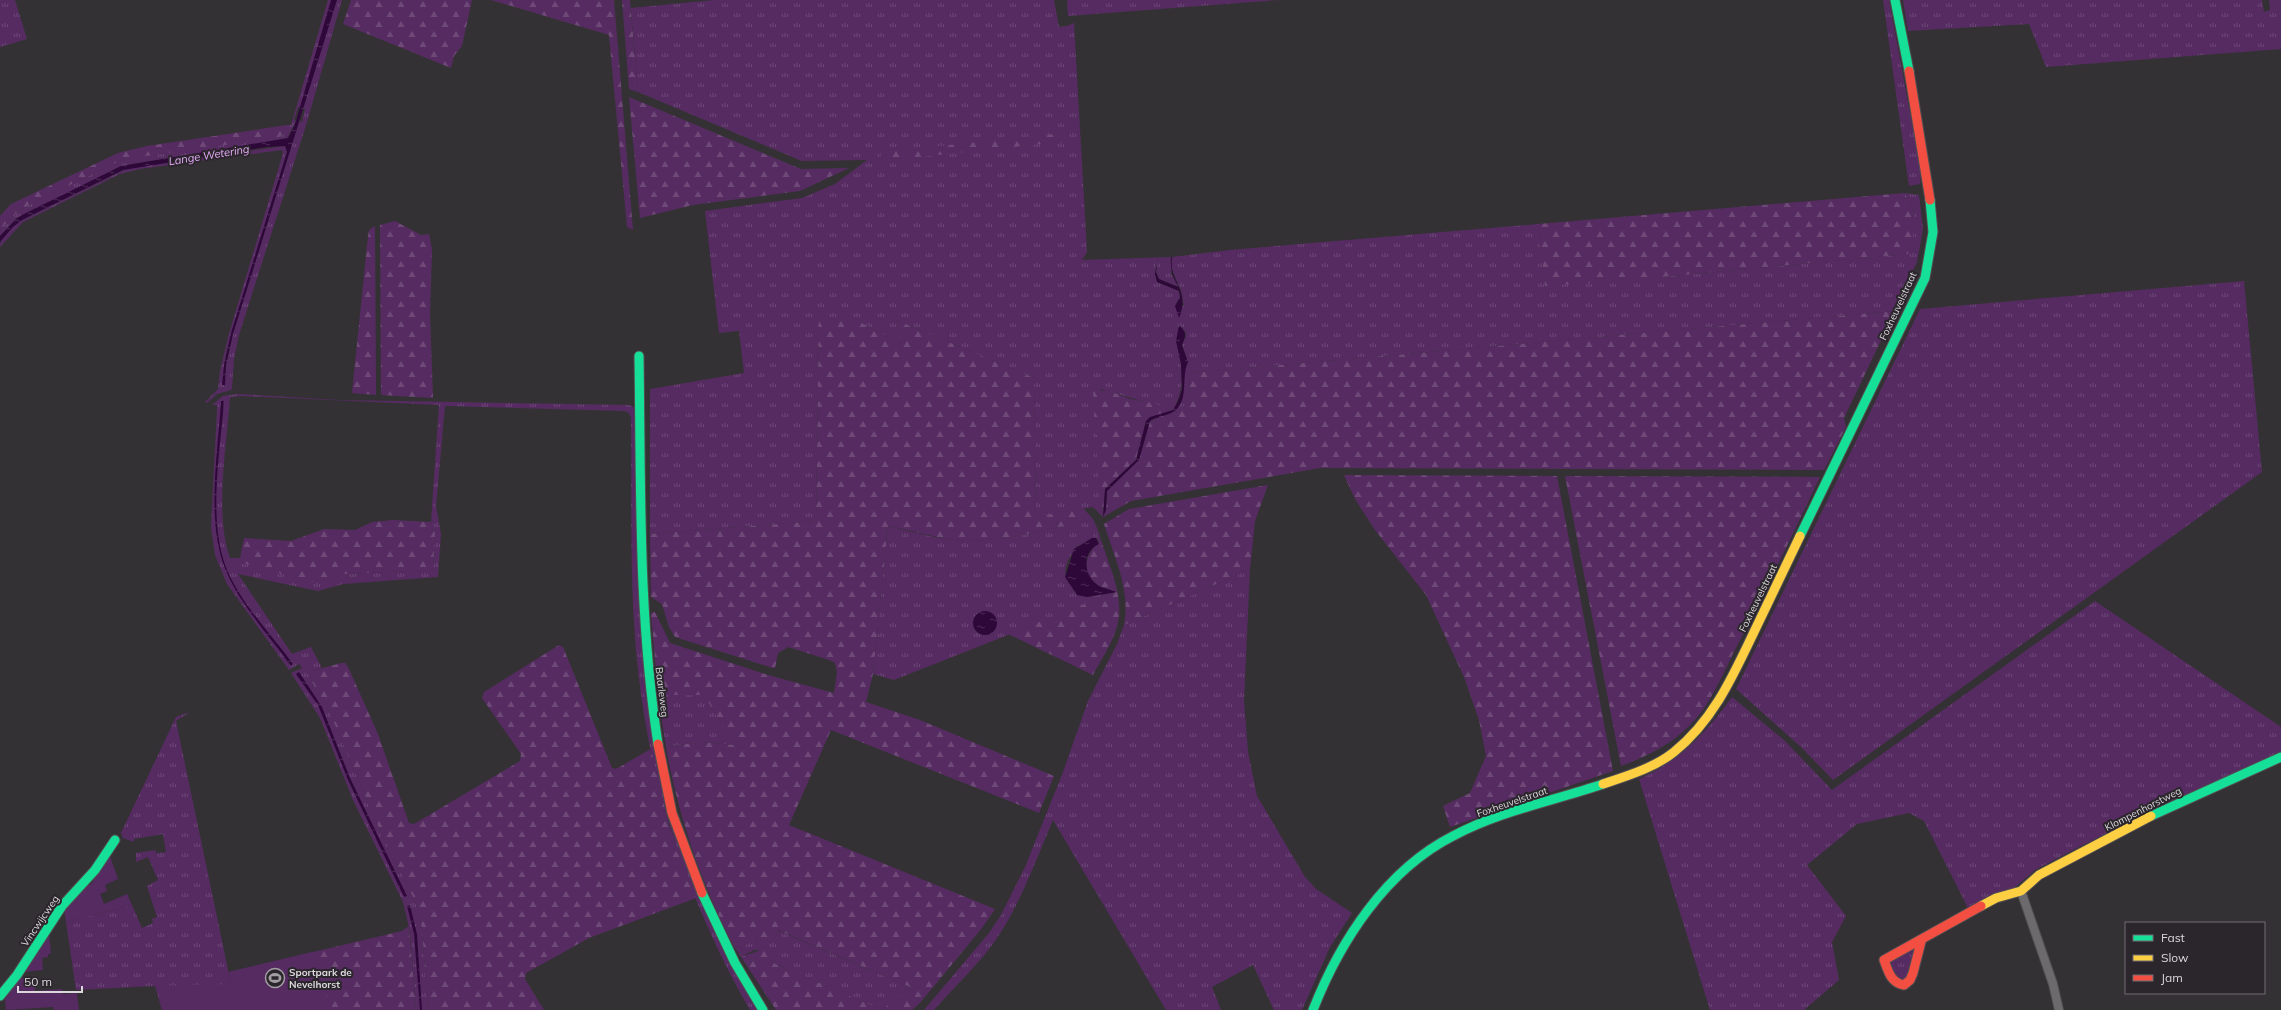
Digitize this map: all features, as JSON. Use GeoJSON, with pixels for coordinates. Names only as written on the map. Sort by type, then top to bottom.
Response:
{"type":"FeatureCollection","features":[{"type":"Feature","properties":{"kind":"street","name":"Foxheuvelstraat"},"geometry":{"type":"LineString","coordinates":[[1314,1010],[1328,971],[1370,909],[1396,879],[1428,852],[1451,836],[1487,822],[1644,770],[1672,753],[1692,736],[1726,690],[1925,278],[1931,252],[1933,232],[1928,189],[1895,0]]}},
{"type":"Feature","properties":{"kind":"street","name":"Baarleweg"},"geometry":{"type":"LineString","coordinates":[[639,356],[642,602],[651,704],[659,747],[672,811],[702,895],[728,951],[763,1010]]}},
{"type":"Feature","properties":{"kind":"street","name":"Klompenhorstweg"},"geometry":{"type":"LineString","coordinates":[[1921,942],[1910,980],[1904,985],[1897,985],[1892,981],[1884,960],[1921,942],[1996,898],[2021,891],[2039,875],[2179,802],[2281,757]]}},
{"type":"Feature","properties":{"kind":"street","name":"Vincwijcweg"},"geometry":{"type":"LineString","coordinates":[[0,996],[17,975],[62,906],[95,870],[115,840]]}},
{"type":"Feature","properties":{"kind":"street"},"geometry":{"type":"LineString","coordinates":[[2021,891],[2053,984],[2059,1010]]}},
{"type":"Feature","properties":{"kind":"green space"},"geometry":{"type":"Polygon","coordinates":[[[0,0],[15,0],[27,39],[0,47],[0,0]]]}},
{"type":"Feature","properties":{"kind":"green space"},"geometry":{"type":"Polygon","coordinates":[[[328,0],[342,0],[307,122],[239,335],[234,359],[232,388],[231,390],[217,394],[207,403],[205,402],[218,389],[220,371],[228,337],[283,153],[282,150],[140,169],[120,174],[23,222],[0,247],[2,239],[8,231],[22,220],[128,168],[285,146],[287,152],[227,349],[224,365],[224,385],[226,365],[233,333],[299,121],[302,122],[305,109],[298,107],[294,120],[296,121],[286,140],[126,165],[17,218],[0,236],[0,229],[18,211],[119,161],[282,136],[287,125],[291,125],[328,0]]]}},
{"type":"Feature","properties":{"kind":"green space"},"geometry":{"type":"Polygon","coordinates":[[[351,0],[472,0],[462,46],[454,56],[451,68],[343,24],[351,0]]]}},
{"type":"Feature","properties":{"kind":"green space"},"geometry":{"type":"Polygon","coordinates":[[[491,0],[614,0],[633,230],[627,227],[609,35],[491,0]]]}},
{"type":"Feature","properties":{"kind":"green space"},"geometry":{"type":"Polygon","coordinates":[[[622,0],[630,0],[638,92],[629,89],[622,0]]]}},
{"type":"Feature","properties":{"kind":"green space"},"geometry":{"type":"Polygon","coordinates":[[[715,0],[1054,0],[1059,27],[1074,23],[1087,252],[1082,260],[1171,257],[1171,268],[1172,257],[1230,250],[1538,224],[1545,285],[1672,276],[1907,254],[1912,239],[1914,222],[1912,206],[1904,193],[1919,195],[1923,229],[1917,262],[1895,311],[1189,373],[1190,403],[1175,411],[1181,397],[1185,368],[1188,362],[1182,345],[1186,336],[1185,330],[1176,341],[1182,376],[1180,393],[1173,410],[1100,389],[1100,505],[1103,517],[1093,507],[1036,517],[1034,378],[896,320],[900,344],[860,322],[819,320],[816,521],[650,534],[650,389],[744,373],[739,331],[719,333],[705,211],[802,198],[835,184],[867,160],[802,161],[638,92],[631,8],[715,0]],[[1158,259],[1155,274],[1157,282],[1179,291],[1180,297],[1175,306],[1184,306],[1181,290],[1171,268],[1171,274],[1179,287],[1159,279],[1156,272],[1158,259]]]}},
{"type":"Feature","properties":{"kind":"green space"},"geometry":{"type":"Polygon","coordinates":[[[1067,0],[1278,0],[1068,16],[1067,0]]]}},
{"type":"Feature","properties":{"kind":"green space"},"geometry":{"type":"Polygon","coordinates":[[[1883,0],[1889,0],[1921,172],[1920,184],[1909,186],[1883,0]]]}},
{"type":"Feature","properties":{"kind":"green space"},"geometry":{"type":"Polygon","coordinates":[[[1903,0],[2262,0],[2264,12],[2270,10],[2269,0],[2281,0],[2281,49],[2046,67],[2029,24],[1908,31],[1903,0]]]}},
{"type":"Feature","properties":{"kind":"green space"},"geometry":{"type":"Polygon","coordinates":[[[629,97],[801,169],[849,168],[800,191],[693,205],[640,218],[629,97]]]}},
{"type":"Feature","properties":{"kind":"green space"},"geometry":{"type":"Polygon","coordinates":[[[287,125],[285,134],[276,138],[131,158],[119,161],[18,211],[0,229],[0,216],[11,204],[118,153],[147,146],[287,125]]]}},
{"type":"Feature","properties":{"kind":"green space"},"geometry":{"type":"Polygon","coordinates":[[[1067,133],[1069,141],[880,161],[881,152],[1067,133]]]}},
{"type":"Feature","properties":{"kind":"green space"},"geometry":{"type":"Polygon","coordinates":[[[1904,193],[1912,206],[1914,222],[1908,254],[1545,286],[1538,224],[1904,193]]]}},
{"type":"Feature","properties":{"kind":"green space"},"geometry":{"type":"Polygon","coordinates":[[[395,221],[421,235],[429,234],[432,249],[430,314],[433,398],[381,395],[380,225],[395,221]]]}},
{"type":"Feature","properties":{"kind":"green space"},"geometry":{"type":"Polygon","coordinates":[[[375,226],[376,395],[352,393],[368,236],[369,230],[375,226]]]}},
{"type":"Feature","properties":{"kind":"green space"},"geometry":{"type":"Polygon","coordinates":[[[2244,281],[2262,472],[1833,780],[1802,748],[1736,689],[1920,309],[2244,281]]]}},
{"type":"Feature","properties":{"kind":"green space"},"geometry":{"type":"Polygon","coordinates":[[[1895,311],[1844,418],[1846,427],[1824,470],[1320,468],[1131,501],[1103,517],[1100,505],[1093,390],[1109,391],[1130,399],[1153,403],[1173,410],[1146,421],[1136,460],[1105,489],[1103,516],[1106,510],[1107,491],[1139,459],[1150,421],[1190,403],[1189,373],[1895,311]]]}},
{"type":"Feature","properties":{"kind":"green space"},"geometry":{"type":"Polygon","coordinates":[[[842,317],[860,322],[900,344],[896,320],[1034,378],[1036,517],[1083,508],[1093,519],[998,539],[966,541],[946,539],[888,526],[873,674],[866,702],[920,720],[1054,776],[1039,813],[831,730],[789,825],[995,909],[982,928],[920,1003],[912,1010],[882,1010],[910,987],[778,930],[773,940],[762,939],[735,948],[712,900],[684,825],[666,747],[700,742],[734,745],[704,695],[658,695],[651,613],[655,612],[670,643],[768,675],[834,693],[837,672],[835,663],[829,660],[788,647],[778,653],[775,668],[773,668],[675,637],[669,627],[662,604],[651,597],[650,534],[816,521],[819,320],[842,317]]]}},
{"type":"Feature","properties":{"kind":"green space"},"geometry":{"type":"Polygon","coordinates":[[[238,394],[339,400],[630,405],[637,410],[642,636],[678,833],[759,1010],[750,1010],[728,970],[709,930],[676,846],[663,803],[653,759],[644,715],[635,639],[632,576],[631,418],[629,413],[624,411],[445,406],[436,506],[441,534],[438,577],[343,584],[318,591],[238,574],[292,654],[311,647],[322,668],[309,672],[311,680],[327,706],[379,828],[416,903],[422,929],[428,1010],[416,1010],[410,931],[403,902],[353,800],[320,718],[291,673],[302,668],[299,664],[289,670],[227,584],[215,555],[211,527],[217,405],[212,405],[223,396],[238,394]],[[241,396],[230,397],[224,457],[222,500],[225,540],[230,558],[240,558],[243,563],[334,577],[345,574],[429,570],[433,568],[435,533],[431,522],[439,405],[241,396]]]}},
{"type":"Feature","properties":{"kind":"green space"},"geometry":{"type":"Polygon","coordinates":[[[1344,475],[1557,476],[1613,771],[1450,827],[1443,806],[1470,793],[1486,756],[1479,720],[1464,677],[1426,595],[1375,530],[1355,499],[1344,475]]]}},
{"type":"Feature","properties":{"kind":"green space"},"geometry":{"type":"Polygon","coordinates":[[[1565,476],[1820,477],[1721,678],[1704,708],[1697,718],[1682,733],[1666,745],[1640,759],[1621,766],[1565,476]]]}},
{"type":"Feature","properties":{"kind":"green space"},"geometry":{"type":"Polygon","coordinates":[[[1268,485],[1255,521],[1250,569],[1124,625],[1126,612],[1123,587],[1117,561],[1104,524],[1129,509],[1268,485]]]}},
{"type":"Feature","properties":{"kind":"green space"},"geometry":{"type":"Polygon","coordinates":[[[1093,519],[1098,530],[1096,538],[1092,538],[1082,545],[1077,546],[1067,563],[1065,569],[1066,576],[1072,587],[1087,597],[1117,592],[894,680],[873,674],[888,526],[937,537],[966,541],[998,539],[1093,519]]]}},
{"type":"Feature","properties":{"kind":"green space"},"geometry":{"type":"Polygon","coordinates":[[[393,520],[431,522],[435,533],[433,568],[429,570],[345,574],[322,581],[311,582],[243,563],[240,558],[244,538],[291,541],[324,529],[355,530],[372,522],[393,520]]]}},
{"type":"Feature","properties":{"kind":"green space"},"geometry":{"type":"Polygon","coordinates":[[[1098,530],[1116,584],[1119,616],[1118,624],[1112,639],[1093,675],[1008,634],[1116,592],[1101,587],[1094,582],[1089,577],[1087,571],[1086,565],[1090,552],[1099,541],[1096,538],[1098,530]]]}},
{"type":"Feature","properties":{"kind":"green space"},"geometry":{"type":"Polygon","coordinates":[[[1250,569],[1244,701],[1248,752],[1257,796],[1305,877],[1316,889],[1352,913],[1330,947],[1302,1010],[1274,1010],[1253,965],[1212,987],[1221,1010],[1166,1010],[1053,820],[1020,897],[995,941],[974,967],[934,1010],[924,1010],[989,933],[1001,915],[1025,867],[1063,772],[1088,701],[1117,644],[1124,625],[1250,569]]]}},
{"type":"Feature","properties":{"kind":"green space"},"geometry":{"type":"Polygon","coordinates":[[[2095,601],[2281,727],[2281,754],[2142,816],[2079,847],[2035,870],[2013,889],[1969,910],[1924,821],[1909,813],[1857,824],[1807,865],[1846,916],[1832,942],[1839,980],[1804,1010],[1710,1010],[1639,779],[1654,772],[1691,745],[1712,723],[1732,697],[1784,740],[1832,790],[2095,601]]]}},
{"type":"Feature","properties":{"kind":"green space"},"geometry":{"type":"Polygon","coordinates":[[[559,645],[563,647],[612,768],[616,769],[651,749],[669,826],[696,898],[589,938],[526,973],[525,979],[544,1010],[428,1010],[422,929],[416,903],[379,828],[327,706],[311,680],[309,672],[341,663],[345,663],[348,667],[378,734],[409,823],[414,824],[520,761],[521,754],[482,698],[484,692],[559,645]]]}},
{"type":"Feature","properties":{"kind":"green space"},"geometry":{"type":"Polygon","coordinates":[[[658,695],[704,695],[734,745],[700,742],[666,747],[658,695]]]}},
{"type":"Feature","properties":{"kind":"green space"},"geometry":{"type":"Polygon","coordinates":[[[190,712],[176,721],[231,984],[318,1010],[162,1010],[155,986],[76,990],[66,922],[132,905],[142,928],[153,923],[152,919],[157,917],[147,886],[158,880],[148,857],[136,862],[136,853],[155,850],[156,853],[166,852],[163,834],[134,839],[134,842],[123,838],[121,833],[176,717],[190,712]]]}},
{"type":"Feature","properties":{"kind":"green space"},"geometry":{"type":"Polygon","coordinates":[[[110,856],[118,879],[105,885],[107,891],[100,894],[104,904],[127,894],[132,905],[66,922],[64,909],[85,885],[90,885],[93,882],[94,876],[110,856]]]}},
{"type":"Feature","properties":{"kind":"green space"},"geometry":{"type":"Polygon","coordinates":[[[409,926],[416,1010],[318,1010],[231,984],[229,972],[402,931],[409,926]]]}},
{"type":"Feature","properties":{"kind":"green space"},"geometry":{"type":"Polygon","coordinates":[[[777,930],[910,987],[882,1010],[771,962],[776,951],[754,950],[741,957],[735,948],[762,939],[771,939],[777,930]]]}},
{"type":"Feature","properties":{"kind":"green space"},"geometry":{"type":"Polygon","coordinates":[[[49,933],[51,954],[48,954],[48,957],[42,958],[43,970],[24,972],[49,933]]]}},
{"type":"Feature","properties":{"kind":"green space"},"geometry":{"type":"Polygon","coordinates":[[[769,947],[776,951],[771,962],[882,1010],[776,1010],[741,957],[769,947]]]}},
{"type":"Feature","properties":{"kind":"green space"},"geometry":{"type":"Polygon","coordinates":[[[1915,948],[1905,981],[1897,981],[1887,963],[1915,948]]]}},
{"type":"Feature","properties":{"kind":"green space","name":"Sportpark de Nevelhorst"},"geometry":{"type":"Polygon","coordinates":[[[312,952],[331,1010],[163,1010],[156,986],[231,984],[229,972],[312,952]]]}},
{"type":"Feature","properties":{"kind":"green space"},"geometry":{"type":"Polygon","coordinates":[[[34,977],[35,991],[62,989],[63,994],[77,993],[79,1010],[54,1010],[53,1007],[6,1010],[5,999],[19,978],[34,977]]]}},
{"type":"Feature","properties":{"kind":"water","name":"Lange Wetering"},"geometry":{"type":"Polygon","coordinates":[[[331,0],[337,0],[233,334],[226,365],[225,385],[222,385],[224,365],[231,333],[287,152],[285,146],[267,147],[123,170],[22,220],[13,227],[0,242],[0,236],[17,218],[121,166],[288,138],[295,124],[331,0]]]}},
{"type":"Feature","properties":{"kind":"water"},"geometry":{"type":"Polygon","coordinates":[[[1158,257],[1156,272],[1159,279],[1178,287],[1171,269],[1172,257],[1173,273],[1181,293],[1182,300],[1182,308],[1179,318],[1175,306],[1180,297],[1179,291],[1157,282],[1155,274],[1158,257]]]}},
{"type":"Feature","properties":{"kind":"water"},"geometry":{"type":"Polygon","coordinates":[[[1179,325],[1185,332],[1182,345],[1188,362],[1185,374],[1184,393],[1180,405],[1173,412],[1150,421],[1139,460],[1107,491],[1106,510],[1103,517],[1105,489],[1136,460],[1146,421],[1150,417],[1173,410],[1178,401],[1182,389],[1181,364],[1176,341],[1179,325]]]}},
{"type":"Feature","properties":{"kind":"water"},"geometry":{"type":"Polygon","coordinates":[[[221,401],[224,401],[218,466],[216,511],[222,553],[234,585],[258,620],[293,664],[291,666],[256,621],[240,597],[227,573],[220,554],[216,533],[215,488],[221,401]]]}},
{"type":"Feature","properties":{"kind":"water"},"geometry":{"type":"Polygon","coordinates":[[[1092,538],[1096,538],[1099,544],[1089,553],[1086,566],[1088,572],[1095,583],[1101,587],[1117,592],[1087,597],[1077,595],[1065,577],[1074,549],[1092,538]]]}},
{"type":"Feature","properties":{"kind":"water"},"geometry":{"type":"Polygon","coordinates":[[[985,611],[993,615],[997,623],[993,631],[985,635],[977,631],[973,623],[977,615],[985,611]]]}},
{"type":"Feature","properties":{"kind":"water"},"geometry":{"type":"Polygon","coordinates":[[[299,672],[322,707],[350,778],[407,896],[404,897],[348,780],[318,705],[296,674],[299,672]]]}},
{"type":"Feature","properties":{"kind":"water"},"geometry":{"type":"Polygon","coordinates":[[[410,905],[417,934],[422,1010],[420,1010],[414,934],[407,906],[410,905]]]}},
{"type":"Feature","properties":{"kind":"traffic: fast"},"geometry":{"type":"LineString","coordinates":[[1895,0],[1909,71]]}},
{"type":"Feature","properties":{"kind":"traffic: fast"},"geometry":{"type":"LineString","coordinates":[[1800,536],[1925,278],[1933,232],[1930,200]]}},
{"type":"Feature","properties":{"kind":"traffic: fast"},"geometry":{"type":"LineString","coordinates":[[639,356],[644,599],[647,647],[658,744]]}},
{"type":"Feature","properties":{"kind":"traffic: fast"},"geometry":{"type":"LineString","coordinates":[[2151,816],[2281,757]]}},
{"type":"Feature","properties":{"kind":"traffic: fast"},"geometry":{"type":"LineString","coordinates":[[1313,1010],[1337,958],[1351,934],[1368,910],[1386,888],[1429,850],[1453,836],[1489,820],[1603,784]]}},
{"type":"Feature","properties":{"kind":"traffic: fast"},"geometry":{"type":"LineString","coordinates":[[0,996],[17,975],[62,906],[95,870],[115,840]]}},
{"type":"Feature","properties":{"kind":"traffic: fast"},"geometry":{"type":"LineString","coordinates":[[702,893],[735,963],[763,1010]]}},
{"type":"Feature","properties":{"kind":"traffic: slow"},"geometry":{"type":"LineString","coordinates":[[1603,784],[1658,763],[1688,740],[1700,726],[1711,712],[1730,681],[1800,536]]}},
{"type":"Feature","properties":{"kind":"traffic: slow"},"geometry":{"type":"LineString","coordinates":[[1981,906],[1996,898],[2021,891],[2039,875],[2151,816]]}},
{"type":"Feature","properties":{"kind":"traffic: jam"},"geometry":{"type":"LineString","coordinates":[[1909,71],[1930,200]]}},
{"type":"Feature","properties":{"kind":"traffic: jam"},"geometry":{"type":"LineString","coordinates":[[658,744],[672,813],[702,893]]}},
{"type":"Feature","properties":{"kind":"traffic: jam"},"geometry":{"type":"LineString","coordinates":[[1921,942],[1910,980],[1904,985],[1896,982],[1891,976],[1884,960],[1981,906]]}},
{"type":"Feature","properties":{"kind":"place","name":"Sportpark de Nevelhorst"},"geometry":{"type":"Point","coordinates":[275,978]}}]}
